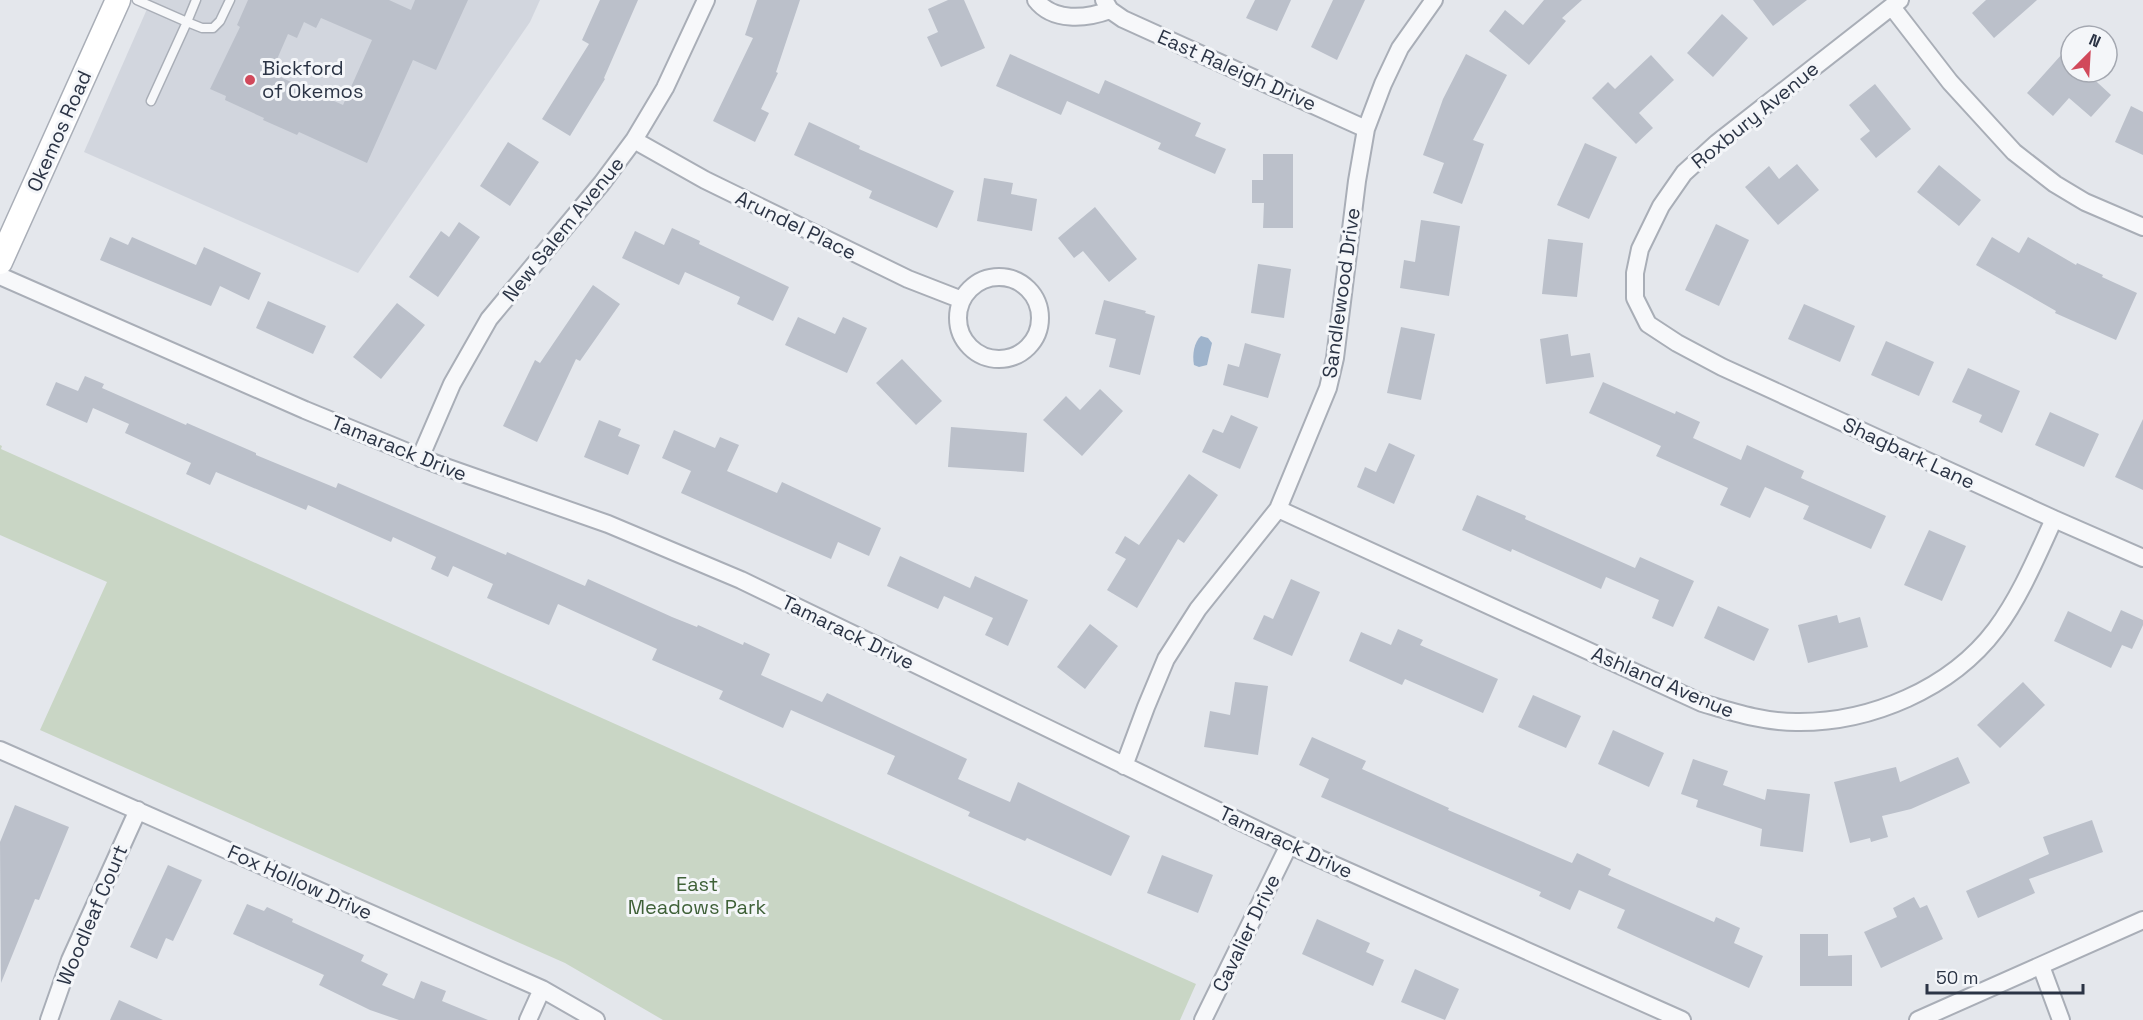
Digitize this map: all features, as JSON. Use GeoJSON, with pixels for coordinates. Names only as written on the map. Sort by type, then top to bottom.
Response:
{"type":"FeatureCollection","features":[{"type":"Feature","properties":{"kind":"main road","name":"Okemos Road"},"geometry":{"type":"LineString","coordinates":[[0,262],[118,0]]}},
{"type":"Feature","properties":{"kind":"street","name":"New Salem Avenue"},"geometry":{"type":"LineString","coordinates":[[420,458],[452,384],[489,319],[602,183],[634,140],[665,88],[706,0]]}},
{"type":"Feature","properties":{"kind":"street","name":"East Raleigh Drive"},"geometry":{"type":"LineString","coordinates":[[1036,0],[1040,6],[1061,15],[1094,16],[1107,5],[1123,19],[1366,129]]}},
{"type":"Feature","properties":{"kind":"street","name":"Sandlewood Drive"},"geometry":{"type":"LineString","coordinates":[[1124,766],[1166,659],[1205,600],[1278,509],[1328,388],[1335,358],[1357,182],[1366,129],[1400,48],[1434,0]]}},
{"type":"Feature","properties":{"kind":"street"},"geometry":{"type":"LineString","coordinates":[[1896,3],[1950,82],[2014,152],[2055,184],[2085,202],[2143,227]]}},
{"type":"Feature","properties":{"kind":"street","name":"Roxbury Avenue"},"geometry":{"type":"LineString","coordinates":[[1677,343],[1648,324],[1635,298],[1635,273],[1640,249],[1661,206],[1684,173],[1717,143],[1896,3]]}},
{"type":"Feature","properties":{"kind":"street","name":"Arundel Place"},"geometry":{"type":"LineString","coordinates":[[634,140],[716,186],[908,279],[962,300]]}},
{"type":"Feature","properties":{"kind":"street","name":"Tamarack Drive"},"geometry":{"type":"LineString","coordinates":[[0,276],[420,458],[608,524],[741,579],[1289,845],[1682,1020]]}},
{"type":"Feature","properties":{"kind":"street"},"geometry":{"type":"LineString","coordinates":[[1006,278],[1016,281],[1025,287],[1037,304],[1039,315],[1036,335],[1030,344],[1012,356],[991,358],[981,354],[965,341],[960,331],[958,321],[962,300],[968,291],[985,279],[1006,278]]}},
{"type":"Feature","properties":{"kind":"street","name":"Shagbark Lane"},"geometry":{"type":"LineString","coordinates":[[1677,343],[1722,367],[2143,558]]}},
{"type":"Feature","properties":{"kind":"street","name":"Ashland Avenue"},"geometry":{"type":"LineString","coordinates":[[1278,509],[1702,703],[1748,717],[1795,722],[1848,719],[1896,703],[1932,685],[1971,658],[1997,628],[2031,569],[2054,519]]}},
{"type":"Feature","properties":{"kind":"street","name":"Fox Hollow Drive"},"geometry":{"type":"LineString","coordinates":[[0,750],[542,989],[596,1020]]}},
{"type":"Feature","properties":{"kind":"street","name":"Woodleaf Court"},"geometry":{"type":"LineString","coordinates":[[50,1020],[70,960],[138,810]]}},
{"type":"Feature","properties":{"kind":"street","name":"Cavalier Drive"},"geometry":{"type":"LineString","coordinates":[[1203,1020],[1289,845]]}},
{"type":"Feature","properties":{"kind":"street"},"geometry":{"type":"LineString","coordinates":[[1918,1020],[2143,920]]}},
{"type":"Feature","properties":{"kind":"street"},"geometry":{"type":"LineString","coordinates":[[2041,966],[2061,1020]]}},
{"type":"Feature","properties":{"kind":"street"},"geometry":{"type":"LineString","coordinates":[[528,1020],[542,989]]}},
{"type":"Feature","properties":{"kind":"lane"},"geometry":{"type":"LineString","coordinates":[[137,0],[202,28],[213,28],[220,21],[230,0]]}},
{"type":"Feature","properties":{"kind":"lane"},"geometry":{"type":"LineString","coordinates":[[151,101],[196,0]]}},
{"type":"Feature","properties":{"kind":"shaded area"},"geometry":{"type":"Polygon","coordinates":[[[151,0],[540,0],[530,22],[358,273],[84,152],[151,0]]]}},
{"type":"Feature","properties":{"kind":"green space","name":"East Meadows Park"},"geometry":{"type":"Polygon","coordinates":[[[0,445],[1,449],[1196,984],[1180,1020],[663,1020],[565,963],[40,730],[107,582],[0,535],[0,445]]]}},
{"type":"Feature","properties":{"kind":"water"},"geometry":{"type":"Polygon","coordinates":[[[1201,336],[1208,338],[1212,343],[1207,365],[1199,367],[1194,365],[1193,353],[1201,336]]]}},
{"type":"Feature","properties":{"kind":"building","name":"Bickford of Okemos"},"geometry":{"type":"Polygon","coordinates":[[[248,0],[389,0],[411,10],[415,0],[468,0],[436,70],[413,60],[367,163],[299,132],[297,135],[263,120],[264,118],[225,100],[226,96],[210,89],[240,27],[237,25],[248,0]],[[321,18],[316,28],[304,22],[297,38],[288,34],[271,73],[343,105],[372,40],[321,18]]]}},
{"type":"Feature","properties":{"kind":"building"},"geometry":{"type":"Polygon","coordinates":[[[600,0],[638,0],[605,79],[570,136],[542,119],[589,44],[582,40],[600,0]]]}},
{"type":"Feature","properties":{"kind":"building"},"geometry":{"type":"Polygon","coordinates":[[[757,0],[800,0],[776,72],[778,73],[761,109],[769,113],[755,142],[713,121],[753,38],[745,35],[757,0]]]}},
{"type":"Feature","properties":{"kind":"building"},"geometry":{"type":"Polygon","coordinates":[[[948,0],[964,0],[985,48],[941,67],[927,37],[938,32],[928,9],[948,0]]]}},
{"type":"Feature","properties":{"kind":"building"},"geometry":{"type":"Polygon","coordinates":[[[1255,0],[1291,0],[1277,31],[1246,18],[1255,0]]]}},
{"type":"Feature","properties":{"kind":"building"},"geometry":{"type":"Polygon","coordinates":[[[1333,0],[1365,0],[1337,60],[1311,47],[1333,0]]]}},
{"type":"Feature","properties":{"kind":"building"},"geometry":{"type":"Polygon","coordinates":[[[1544,0],[1582,0],[1562,18],[1566,21],[1529,65],[1489,31],[1505,10],[1523,25],[1544,0]]]}},
{"type":"Feature","properties":{"kind":"building"},"geometry":{"type":"Polygon","coordinates":[[[1753,0],[1807,0],[1773,26],[1753,0]]]}},
{"type":"Feature","properties":{"kind":"building"},"geometry":{"type":"Polygon","coordinates":[[[1986,0],[2037,0],[1994,38],[1972,13],[1986,0]]]}},
{"type":"Feature","properties":{"kind":"building"},"geometry":{"type":"Polygon","coordinates":[[[1722,14],[1748,38],[1713,77],[1687,53],[1722,14]]]}},
{"type":"Feature","properties":{"kind":"building"},"geometry":{"type":"Polygon","coordinates":[[[1010,54],[1099,94],[1105,80],[1201,123],[1195,136],[1226,149],[1215,174],[1158,149],[1161,143],[1067,101],[1061,115],[996,86],[1010,54]]]}},
{"type":"Feature","properties":{"kind":"building"},"geometry":{"type":"Polygon","coordinates":[[[1466,54],[1507,75],[1473,140],[1484,144],[1462,204],[1433,193],[1444,163],[1423,155],[1443,99],[1466,54]]]}},
{"type":"Feature","properties":{"kind":"building"},"geometry":{"type":"Polygon","coordinates":[[[1651,55],[1674,80],[1639,113],[1653,128],[1636,144],[1592,98],[1608,82],[1615,89],[1651,55]]]}},
{"type":"Feature","properties":{"kind":"building"},"geometry":{"type":"Polygon","coordinates":[[[2059,57],[2059,84],[2099,84],[2111,95],[2091,117],[2069,98],[2053,116],[2027,93],[2059,57]]]}},
{"type":"Feature","properties":{"kind":"building"},"geometry":{"type":"Polygon","coordinates":[[[1875,84],[1911,129],[1876,158],[1860,139],[1870,131],[1849,105],[1875,84]]]}},
{"type":"Feature","properties":{"kind":"building"},"geometry":{"type":"Polygon","coordinates":[[[2131,106],[2143,112],[2143,155],[2115,142],[2131,106]]]}},
{"type":"Feature","properties":{"kind":"building"},"geometry":{"type":"Polygon","coordinates":[[[809,122],[860,146],[859,149],[954,191],[937,228],[869,198],[872,191],[794,155],[809,122]]]}},
{"type":"Feature","properties":{"kind":"building"},"geometry":{"type":"Polygon","coordinates":[[[508,142],[539,162],[510,206],[480,186],[508,142]]]}},
{"type":"Feature","properties":{"kind":"building"},"geometry":{"type":"Polygon","coordinates":[[[1585,143],[1617,157],[1589,219],[1557,205],[1585,143]]]}},
{"type":"Feature","properties":{"kind":"building"},"geometry":{"type":"Polygon","coordinates":[[[1263,154],[1293,154],[1293,228],[1263,228],[1264,203],[1252,203],[1252,180],[1263,180],[1263,154]]]}},
{"type":"Feature","properties":{"kind":"building"},"geometry":{"type":"Polygon","coordinates":[[[1797,164],[1819,190],[1778,225],[1745,187],[1769,166],[1779,179],[1797,164]]]}},
{"type":"Feature","properties":{"kind":"building"},"geometry":{"type":"Polygon","coordinates":[[[1939,165],[1981,200],[1959,226],[1917,192],[1939,165]]]}},
{"type":"Feature","properties":{"kind":"building"},"geometry":{"type":"Polygon","coordinates":[[[984,178],[1013,183],[1011,194],[1037,199],[1032,231],[977,221],[984,178]]]}},
{"type":"Feature","properties":{"kind":"building"},"geometry":{"type":"Polygon","coordinates":[[[1095,207],[1137,259],[1109,282],[1083,251],[1074,258],[1058,238],[1095,207]]]}},
{"type":"Feature","properties":{"kind":"building"},"geometry":{"type":"Polygon","coordinates":[[[1421,220],[1460,226],[1449,296],[1400,288],[1404,260],[1415,262],[1421,220]]]}},
{"type":"Feature","properties":{"kind":"building"},"geometry":{"type":"Polygon","coordinates":[[[459,222],[480,237],[438,297],[409,277],[441,231],[449,237],[459,222]]]}},
{"type":"Feature","properties":{"kind":"building"},"geometry":{"type":"Polygon","coordinates":[[[1716,224],[1749,240],[1719,306],[1685,290],[1716,224]]]}},
{"type":"Feature","properties":{"kind":"building"},"geometry":{"type":"Polygon","coordinates":[[[672,228],[700,241],[699,244],[789,287],[773,321],[737,304],[740,297],[685,272],[679,285],[622,258],[635,231],[664,245],[672,228]]]}},
{"type":"Feature","properties":{"kind":"building"},"geometry":{"type":"Polygon","coordinates":[[[110,237],[128,245],[132,237],[196,265],[204,247],[261,273],[249,300],[220,286],[211,306],[100,260],[110,237]]]}},
{"type":"Feature","properties":{"kind":"building"},"geometry":{"type":"Polygon","coordinates":[[[1992,237],[2019,253],[2028,237],[2076,265],[2077,263],[2137,293],[2116,340],[2055,313],[2056,311],[1976,265],[1992,237]]]}},
{"type":"Feature","properties":{"kind":"building"},"geometry":{"type":"Polygon","coordinates":[[[1548,239],[1583,243],[1577,297],[1542,294],[1548,239]]]}},
{"type":"Feature","properties":{"kind":"building"},"geometry":{"type":"Polygon","coordinates":[[[1258,264],[1291,269],[1284,318],[1251,313],[1258,264]]]}},
{"type":"Feature","properties":{"kind":"building"},"geometry":{"type":"Polygon","coordinates":[[[593,285],[620,304],[580,361],[576,359],[537,442],[503,426],[535,360],[540,363],[593,285]]]}},
{"type":"Feature","properties":{"kind":"building"},"geometry":{"type":"Polygon","coordinates":[[[1104,300],[1146,311],[1145,313],[1155,316],[1140,375],[1109,367],[1116,339],[1095,334],[1104,300]]]}},
{"type":"Feature","properties":{"kind":"building"},"geometry":{"type":"Polygon","coordinates":[[[268,301],[326,326],[313,354],[256,328],[268,301]]]}},
{"type":"Feature","properties":{"kind":"building"},"geometry":{"type":"Polygon","coordinates":[[[397,303],[425,325],[381,379],[353,357],[397,303]]]}},
{"type":"Feature","properties":{"kind":"building"},"geometry":{"type":"Polygon","coordinates":[[[1804,304],[1855,326],[1840,362],[1788,339],[1804,304]]]}},
{"type":"Feature","properties":{"kind":"building"},"geometry":{"type":"Polygon","coordinates":[[[798,317],[835,334],[843,317],[867,328],[847,373],[785,345],[798,317]]]}},
{"type":"Feature","properties":{"kind":"building"},"geometry":{"type":"Polygon","coordinates":[[[1401,327],[1435,334],[1421,400],[1387,393],[1401,327]]]}},
{"type":"Feature","properties":{"kind":"building"},"geometry":{"type":"Polygon","coordinates":[[[1568,334],[1571,356],[1590,353],[1594,377],[1546,384],[1540,339],[1568,334]]]}},
{"type":"Feature","properties":{"kind":"building"},"geometry":{"type":"Polygon","coordinates":[[[1886,341],[1934,362],[1919,396],[1871,375],[1886,341]]]}},
{"type":"Feature","properties":{"kind":"building"},"geometry":{"type":"Polygon","coordinates":[[[1245,343],[1281,354],[1268,398],[1223,385],[1228,364],[1239,367],[1245,343]]]}},
{"type":"Feature","properties":{"kind":"building"},"geometry":{"type":"Polygon","coordinates":[[[902,359],[942,401],[916,425],[876,383],[902,359]]]}},
{"type":"Feature","properties":{"kind":"building"},"geometry":{"type":"Polygon","coordinates":[[[1968,368],[2020,391],[2002,433],[1979,422],[1982,415],[1952,402],[1968,368]]]}},
{"type":"Feature","properties":{"kind":"building"},"geometry":{"type":"Polygon","coordinates":[[[85,376],[104,384],[102,388],[336,488],[338,483],[585,586],[588,579],[672,617],[697,627],[698,625],[743,645],[744,642],[770,654],[761,675],[822,702],[827,693],[967,759],[958,779],[1010,802],[1018,782],[1130,836],[1111,876],[1027,838],[1025,841],[968,816],[970,812],[887,774],[895,756],[791,710],[783,728],[719,699],[723,691],[652,660],[657,649],[558,604],[549,625],[487,598],[493,584],[453,566],[448,577],[431,569],[436,557],[393,537],[391,542],[308,505],[306,510],[216,472],[210,485],[186,474],[191,463],[125,433],[129,424],[93,408],[87,423],[46,405],[56,382],[78,391],[85,376]]]}},
{"type":"Feature","properties":{"kind":"building"},"geometry":{"type":"Polygon","coordinates":[[[1603,382],[1675,414],[1676,411],[1700,422],[1693,438],[1741,460],[1747,445],[1804,471],[1801,478],[1886,516],[1871,549],[1803,519],[1809,506],[1765,487],[1750,518],[1720,505],[1728,488],[1656,456],[1661,446],[1589,413],[1603,382]]]}},
{"type":"Feature","properties":{"kind":"building"},"geometry":{"type":"Polygon","coordinates":[[[1100,389],[1123,411],[1082,456],[1043,420],[1066,396],[1080,410],[1100,389]]]}},
{"type":"Feature","properties":{"kind":"building"},"geometry":{"type":"Polygon","coordinates":[[[2050,412],[2099,434],[2084,467],[2035,445],[2050,412]]]}},
{"type":"Feature","properties":{"kind":"building"},"geometry":{"type":"Polygon","coordinates":[[[1231,415],[1258,427],[1240,469],[1202,452],[1213,429],[1223,433],[1231,415]]]}},
{"type":"Feature","properties":{"kind":"building"},"geometry":{"type":"Polygon","coordinates":[[[2143,419],[2143,490],[2115,477],[2143,419]]]}},
{"type":"Feature","properties":{"kind":"building"},"geometry":{"type":"Polygon","coordinates":[[[599,420],[621,429],[618,436],[640,445],[628,475],[584,457],[599,420]]]}},
{"type":"Feature","properties":{"kind":"building"},"geometry":{"type":"Polygon","coordinates":[[[951,427],[1027,433],[1024,472],[948,467],[951,427]]]}},
{"type":"Feature","properties":{"kind":"building"},"geometry":{"type":"Polygon","coordinates":[[[674,430],[715,448],[720,437],[739,445],[727,471],[777,493],[782,482],[881,528],[869,556],[838,542],[831,559],[681,493],[691,471],[662,458],[674,430]]]}},
{"type":"Feature","properties":{"kind":"building"},"geometry":{"type":"Polygon","coordinates":[[[1389,443],[1415,455],[1394,504],[1357,487],[1365,467],[1376,472],[1389,443]]]}},
{"type":"Feature","properties":{"kind":"building"},"geometry":{"type":"Polygon","coordinates":[[[1189,474],[1218,495],[1184,543],[1178,539],[1137,608],[1107,590],[1126,559],[1115,553],[1125,536],[1139,545],[1189,474]]]}},
{"type":"Feature","properties":{"kind":"building"},"geometry":{"type":"Polygon","coordinates":[[[1477,495],[1635,568],[1640,557],[1694,581],[1673,627],[1652,618],[1659,600],[1606,577],[1601,589],[1512,549],[1511,552],[1462,530],[1477,495]]]}},
{"type":"Feature","properties":{"kind":"building"},"geometry":{"type":"Polygon","coordinates":[[[1929,530],[1966,546],[1942,601],[1904,585],[1929,530]]]}},
{"type":"Feature","properties":{"kind":"building"},"geometry":{"type":"Polygon","coordinates":[[[900,556],[970,588],[975,576],[1028,600],[1008,646],[985,635],[993,618],[944,596],[938,609],[887,586],[900,556]]]}},
{"type":"Feature","properties":{"kind":"building"},"geometry":{"type":"Polygon","coordinates":[[[1291,579],[1320,592],[1292,656],[1253,639],[1264,615],[1273,619],[1291,579]]]}},
{"type":"Feature","properties":{"kind":"building"},"geometry":{"type":"Polygon","coordinates":[[[1718,606],[1769,629],[1754,661],[1704,638],[1718,606]]]}},
{"type":"Feature","properties":{"kind":"building"},"geometry":{"type":"Polygon","coordinates":[[[2121,610],[2143,620],[2143,625],[2132,649],[2122,645],[2111,668],[2054,641],[2068,611],[2111,632],[2121,610]]]}},
{"type":"Feature","properties":{"kind":"building"},"geometry":{"type":"Polygon","coordinates":[[[1837,615],[1839,623],[1860,617],[1868,647],[1808,663],[1798,625],[1837,615]]]}},
{"type":"Feature","properties":{"kind":"building"},"geometry":{"type":"Polygon","coordinates":[[[1090,624],[1118,646],[1085,689],[1057,667],[1090,624]]]}},
{"type":"Feature","properties":{"kind":"building"},"geometry":{"type":"Polygon","coordinates":[[[1398,629],[1423,640],[1420,645],[1498,679],[1483,713],[1405,679],[1402,685],[1349,661],[1361,632],[1391,645],[1398,629]]]}},
{"type":"Feature","properties":{"kind":"building"},"geometry":{"type":"Polygon","coordinates":[[[1235,682],[1268,686],[1258,755],[1204,747],[1210,711],[1230,715],[1235,682]]]}},
{"type":"Feature","properties":{"kind":"building"},"geometry":{"type":"Polygon","coordinates":[[[2023,682],[2045,705],[2000,748],[1977,725],[2023,682]]]}},
{"type":"Feature","properties":{"kind":"building"},"geometry":{"type":"Polygon","coordinates":[[[1533,695],[1581,716],[1566,748],[1518,727],[1533,695]]]}},
{"type":"Feature","properties":{"kind":"building"},"geometry":{"type":"Polygon","coordinates":[[[1613,730],[1664,753],[1649,787],[1598,764],[1613,730]]]}},
{"type":"Feature","properties":{"kind":"building"},"geometry":{"type":"Polygon","coordinates":[[[1312,737],[1366,761],[1362,769],[1449,808],[1448,810],[1572,863],[1577,853],[1611,869],[1608,875],[1714,922],[1716,917],[1740,928],[1734,943],[1763,956],[1749,988],[1617,928],[1625,910],[1579,890],[1570,910],[1539,896],[1541,892],[1321,797],[1329,779],[1299,765],[1312,737]]]}},
{"type":"Feature","properties":{"kind":"building"},"geometry":{"type":"Polygon","coordinates":[[[1958,757],[1970,783],[1911,809],[1882,816],[1888,837],[1871,842],[1870,838],[1850,843],[1834,782],[1896,767],[1900,782],[1958,757]]]}},
{"type":"Feature","properties":{"kind":"building"},"geometry":{"type":"Polygon","coordinates":[[[1693,759],[1728,771],[1723,785],[1765,800],[1767,789],[1810,794],[1803,852],[1760,846],[1762,829],[1696,807],[1698,800],[1681,794],[1693,759]]]}},
{"type":"Feature","properties":{"kind":"building"},"geometry":{"type":"Polygon","coordinates":[[[15,805],[69,827],[39,900],[35,899],[1,983],[0,842],[15,805]]]}},
{"type":"Feature","properties":{"kind":"building"},"geometry":{"type":"Polygon","coordinates":[[[2092,820],[2103,852],[2029,879],[2035,893],[1978,918],[1966,891],[2049,854],[2043,837],[2092,820]]]}},
{"type":"Feature","properties":{"kind":"building"},"geometry":{"type":"Polygon","coordinates":[[[1162,855],[1213,875],[1198,913],[1147,893],[1162,855]]]}},
{"type":"Feature","properties":{"kind":"building"},"geometry":{"type":"Polygon","coordinates":[[[168,865],[202,880],[173,941],[166,938],[157,959],[130,947],[168,865]]]}},
{"type":"Feature","properties":{"kind":"building"},"geometry":{"type":"Polygon","coordinates":[[[1914,897],[1920,908],[1927,905],[1943,939],[1881,968],[1864,932],[1897,917],[1893,908],[1914,897]]]}},
{"type":"Feature","properties":{"kind":"building"},"geometry":{"type":"Polygon","coordinates":[[[247,904],[264,911],[267,907],[293,919],[292,922],[364,955],[361,961],[388,974],[382,985],[414,999],[421,981],[446,991],[442,1001],[488,1020],[399,1020],[370,1010],[319,985],[324,975],[233,934],[247,904]]]}},
{"type":"Feature","properties":{"kind":"building"},"geometry":{"type":"Polygon","coordinates":[[[1317,919],[1370,943],[1366,952],[1384,960],[1373,986],[1302,954],[1317,919]]]}},
{"type":"Feature","properties":{"kind":"building"},"geometry":{"type":"Polygon","coordinates":[[[1800,934],[1828,934],[1828,956],[1852,955],[1852,986],[1800,986],[1800,934]]]}},
{"type":"Feature","properties":{"kind":"building"},"geometry":{"type":"Polygon","coordinates":[[[1415,969],[1459,989],[1445,1020],[1401,1002],[1415,969]]]}},
{"type":"Feature","properties":{"kind":"building"},"geometry":{"type":"Polygon","coordinates":[[[119,1000],[163,1020],[110,1020],[119,1000]]]}},
{"type":"Feature","properties":{"kind":"place","name":"Bickford of Okemos"},"geometry":{"type":"Point","coordinates":[250,80]}}]}
